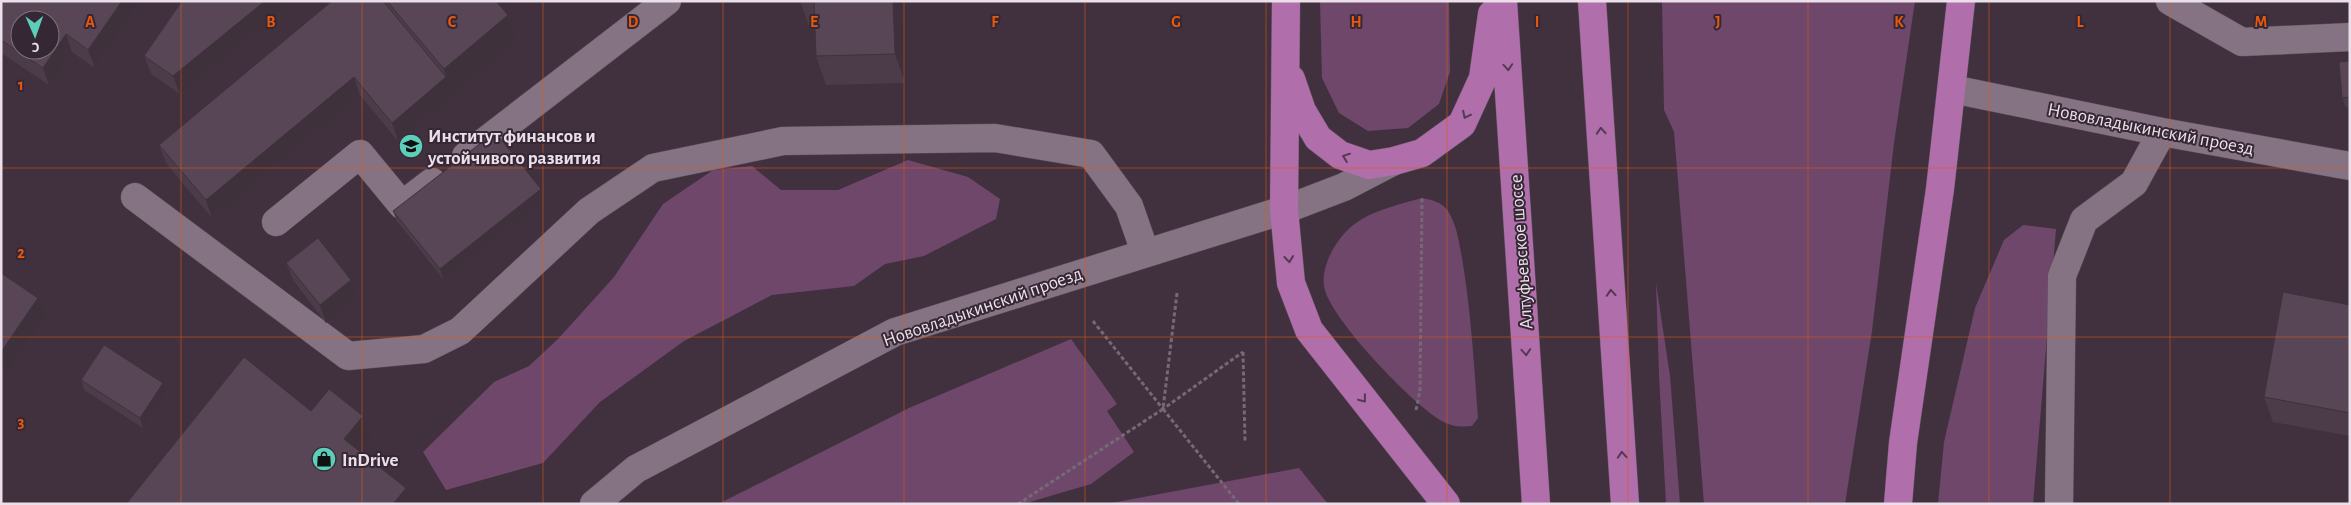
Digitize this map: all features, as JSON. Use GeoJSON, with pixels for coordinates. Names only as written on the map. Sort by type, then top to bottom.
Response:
{"type":"FeatureCollection","features":[{"type":"Feature","properties":{"kind":"main road"},"geometry":{"type":"LineString","coordinates":[[1286,1],[1284,210],[1291,282],[1308,330],[1446,504]]}},
{"type":"Feature","properties":{"kind":"main road"},"geometry":{"type":"LineString","coordinates":[[1286,64],[1302,112],[1318,138],[1340,155],[1369,164],[1394,161],[1422,153],[1462,124],[1484,78],[1494,1]]}},
{"type":"Feature","properties":{"kind":"main road","name":"Алтуфьевское шоссе"},"geometry":{"type":"LineString","coordinates":[[1503,1],[1536,504]]}},
{"type":"Feature","properties":{"kind":"main road"},"geometry":{"type":"LineString","coordinates":[[1592,1],[1625,504]]}},
{"type":"Feature","properties":{"kind":"main road"},"geometry":{"type":"LineString","coordinates":[[1898,504],[1903,443],[1952,89],[1961,1]]}},
{"type":"Feature","properties":{"kind":"street"},"geometry":{"type":"LineString","coordinates":[[276,222],[360,154],[402,205],[667,1]]}},
{"type":"Feature","properties":{"kind":"street"},"geometry":{"type":"LineString","coordinates":[[2170,1],[2242,42],[2350,37]]}},
{"type":"Feature","properties":{"kind":"street","name":"Нововладыкинский проезд"},"geometry":{"type":"LineString","coordinates":[[1952,89],[2162,132],[2350,166]]}},
{"type":"Feature","properties":{"kind":"street"},"geometry":{"type":"LineString","coordinates":[[2059,504],[2062,276],[2084,220],[2134,183],[2162,132]]}},
{"type":"Feature","properties":{"kind":"street"},"geometry":{"type":"LineString","coordinates":[[136,197],[348,356],[424,349],[460,331],[589,211],[653,168],[782,141],[995,138],[1091,154],[1129,206],[1145,252]]}},
{"type":"Feature","properties":{"kind":"street","name":"Нововладыкинский проезд"},"geometry":{"type":"LineString","coordinates":[[594,504],[636,469],[895,332],[1145,252],[1284,210],[1344,187],[1394,161]]}},
{"type":"Feature","properties":{"kind":"path"},"geometry":{"type":"LineString","coordinates":[[1420,391],[1422,198]]}},
{"type":"Feature","properties":{"kind":"path"},"geometry":{"type":"LineString","coordinates":[[1163,409],[1177,293]]}},
{"type":"Feature","properties":{"kind":"path"},"geometry":{"type":"LineString","coordinates":[[1093,321],[1239,504]]}},
{"type":"Feature","properties":{"kind":"path"},"geometry":{"type":"LineString","coordinates":[[1018,504],[1163,409],[1243,352],[1245,441]]}},
{"type":"Feature","properties":{"kind":"shaded area"},"geometry":{"type":"Polygon","coordinates":[[[1320,1],[1449,1],[1450,72],[1439,104],[1408,128],[1368,131],[1339,113],[1322,78],[1320,1]]]}},
{"type":"Feature","properties":{"kind":"shaded area"},"geometry":{"type":"Polygon","coordinates":[[[1662,1],[1915,1],[1894,143],[1872,331],[1845,504],[1704,504],[1674,132],[1664,110],[1662,1]]]}},
{"type":"Feature","properties":{"kind":"shaded area"},"geometry":{"type":"Polygon","coordinates":[[[908,160],[968,177],[1000,199],[996,219],[924,256],[885,264],[854,286],[772,295],[684,341],[600,402],[543,463],[446,490],[423,452],[494,382],[529,366],[558,339],[614,277],[663,204],[713,170],[752,166],[781,190],[838,190],[908,160]]]}},
{"type":"Feature","properties":{"kind":"shaded area"},"geometry":{"type":"Polygon","coordinates":[[[1422,198],[1436,202],[1446,208],[1454,222],[1459,240],[1470,318],[1478,418],[1472,426],[1457,426],[1446,423],[1412,398],[1374,360],[1340,318],[1329,300],[1324,286],[1325,269],[1331,253],[1346,231],[1360,220],[1377,212],[1422,198]]]}},
{"type":"Feature","properties":{"kind":"shaded area"},"geometry":{"type":"Polygon","coordinates":[[[2023,225],[2056,229],[2033,504],[1938,504],[1944,442],[1975,308],[2004,240],[2023,225]]]}},
{"type":"Feature","properties":{"kind":"shaded area"},"geometry":{"type":"Polygon","coordinates":[[[1656,283],[1670,376],[1680,504],[1666,504],[1656,283]]]}},
{"type":"Feature","properties":{"kind":"shaded area"},"geometry":{"type":"Polygon","coordinates":[[[1071,339],[1117,404],[1107,411],[1134,452],[1091,484],[1023,504],[718,504],[909,408],[1071,339]]]}},
{"type":"Feature","properties":{"kind":"shaded area"},"geometry":{"type":"Polygon","coordinates":[[[1299,468],[1328,504],[1106,504],[1299,468]]]}},
{"type":"Feature","properties":{"kind":"building"},"geometry":{"type":"Polygon","coordinates":[[[1,1],[122,1],[88,50],[66,34],[60,43],[60,10],[10,10],[10,46],[1,40],[1,1]]]}},
{"type":"Feature","properties":{"kind":"building"},"geometry":{"type":"Polygon","coordinates":[[[182,1],[265,1],[173,76],[144,56],[182,1]]]}},
{"type":"Feature","properties":{"kind":"building"},"geometry":{"type":"Polygon","coordinates":[[[332,1],[383,1],[446,77],[392,123],[354,77],[206,200],[159,145],[332,1]]]}},
{"type":"Feature","properties":{"kind":"building"},"geometry":{"type":"Polygon","coordinates":[[[387,1],[496,1],[508,15],[444,69],[387,1]]]}},
{"type":"Feature","properties":{"kind":"building"},"geometry":{"type":"Polygon","coordinates":[[[814,1],[893,1],[895,54],[816,56],[814,1]]]}},
{"type":"Feature","properties":{"kind":"building"},"geometry":{"type":"Polygon","coordinates":[[[31,60],[48,60],[43,68],[31,60]]]}},
{"type":"Feature","properties":{"kind":"building"},"geometry":{"type":"Polygon","coordinates":[[[2350,61],[2350,97],[2342,98],[2339,62],[2350,61]]]}},
{"type":"Feature","properties":{"kind":"building"},"geometry":{"type":"Polygon","coordinates":[[[495,132],[541,189],[440,269],[393,211],[495,132]]]}},
{"type":"Feature","properties":{"kind":"building"},"geometry":{"type":"Polygon","coordinates":[[[318,238],[351,280],[320,305],[286,263],[318,238]]]}},
{"type":"Feature","properties":{"kind":"building"},"geometry":{"type":"Polygon","coordinates":[[[1,273],[38,298],[1,352],[1,273]]]}},
{"type":"Feature","properties":{"kind":"building"},"geometry":{"type":"Polygon","coordinates":[[[2283,292],[2350,305],[2350,413],[2264,397],[2283,292]]]}},
{"type":"Feature","properties":{"kind":"building"},"geometry":{"type":"Polygon","coordinates":[[[104,345],[163,383],[140,418],[81,380],[104,345]]]}},
{"type":"Feature","properties":{"kind":"building"},"geometry":{"type":"Polygon","coordinates":[[[244,357],[311,411],[329,389],[363,416],[344,439],[406,488],[393,504],[126,504],[244,357]]]}},
{"type":"Feature","properties":{"kind":"place","name":"Институт финансов и устойчивого развития"},"geometry":{"type":"Point","coordinates":[411,146]}},
{"type":"Feature","properties":{"kind":"place","name":"InDrive"},"geometry":{"type":"Point","coordinates":[324,459]}}]}
